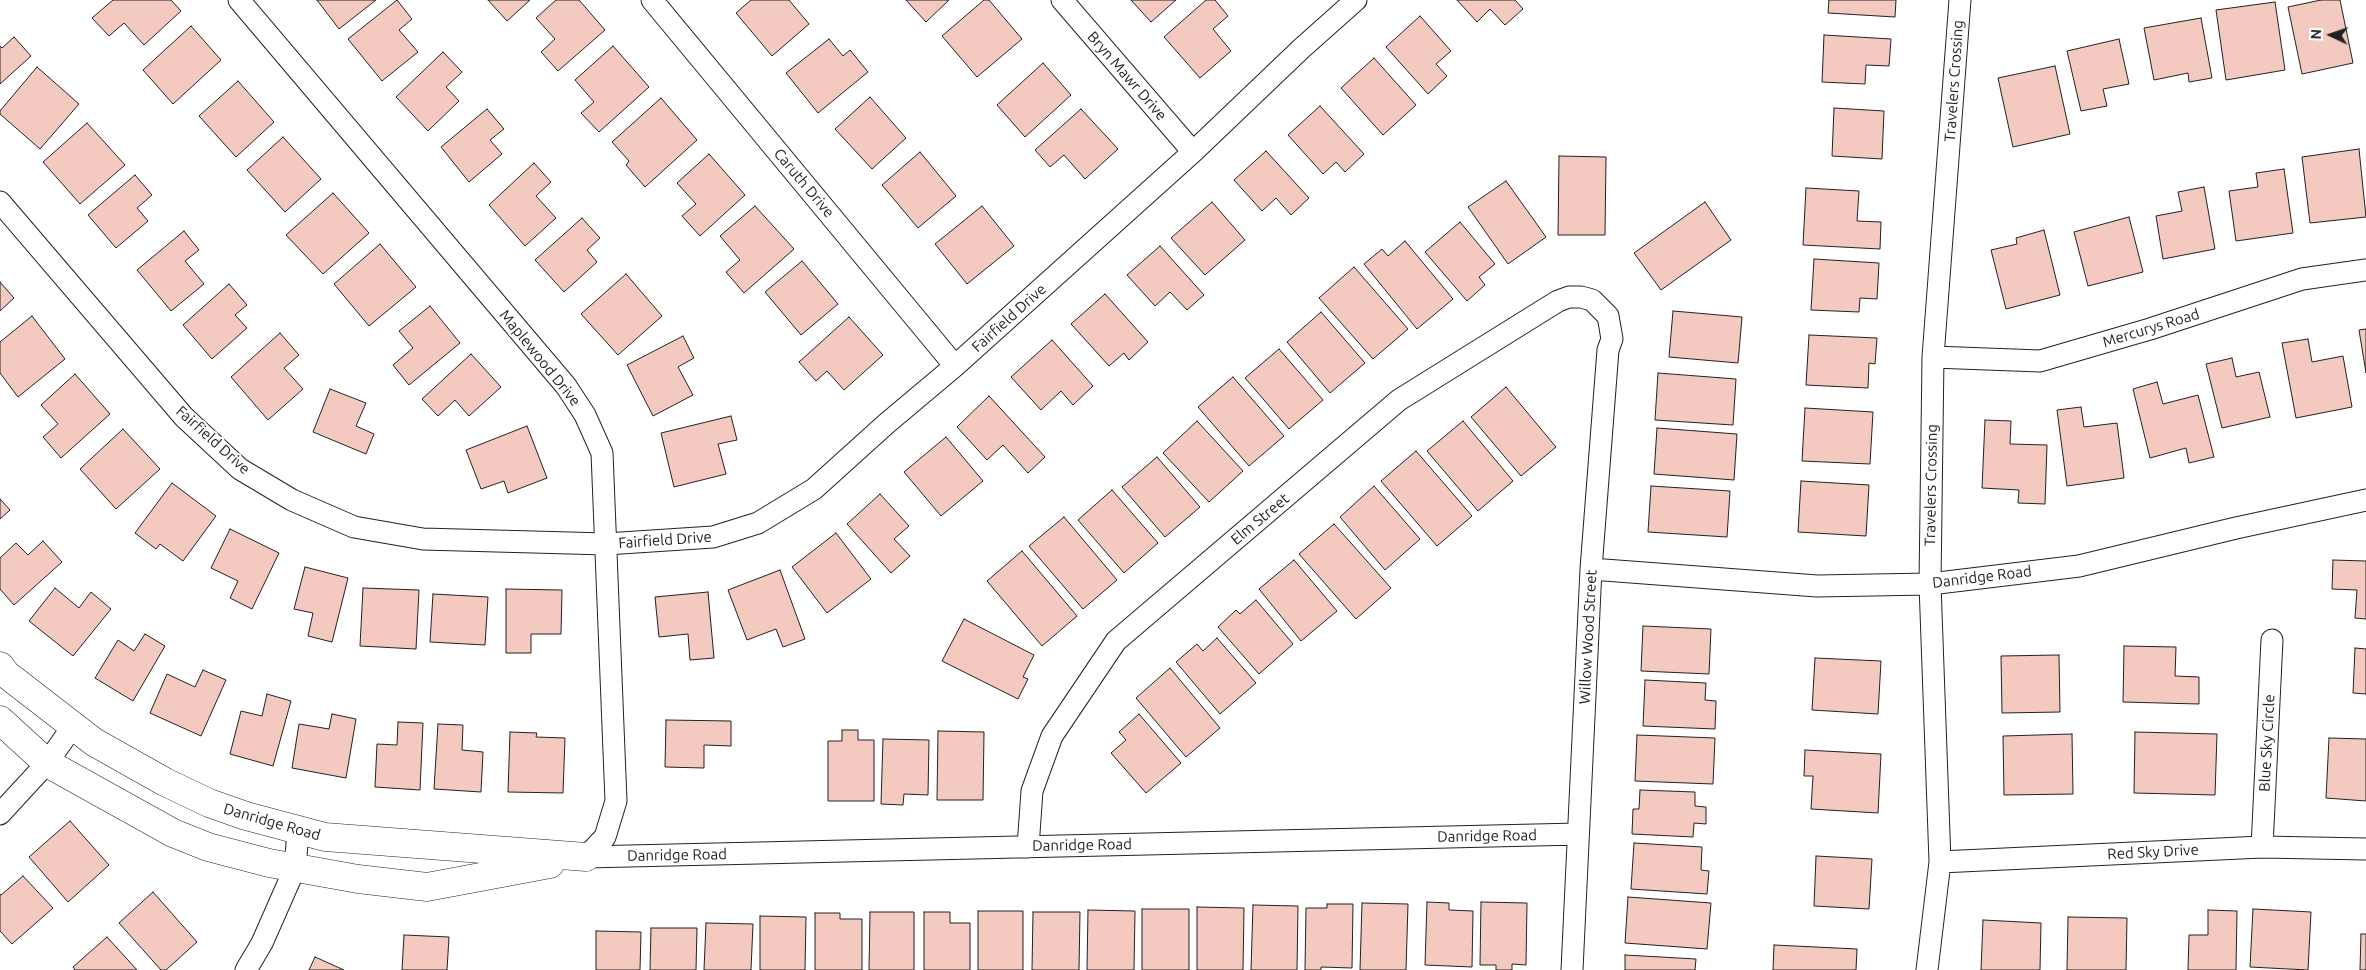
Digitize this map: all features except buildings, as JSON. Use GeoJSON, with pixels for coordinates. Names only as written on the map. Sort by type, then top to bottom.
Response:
{"type":"FeatureCollection","features":[{"type":"Feature","properties":{"kind":"street","name":"Maplewood Drive"},"geometry":{"type":"LineString","coordinates":[[239,0],[566,386],[586,415],[602,453],[616,800],[605,837],[586,857]]}},
{"type":"Feature","properties":{"kind":"street","name":"Caruth Drive"},"geometry":{"type":"LineString","coordinates":[[652,0],[955,366]]}},
{"type":"Feature","properties":{"kind":"street","name":"Bryn Mawr Drive"},"geometry":{"type":"LineString","coordinates":[[1062,0],[1193,152]]}},
{"type":"Feature","properties":{"kind":"street","name":"Fairfield Drive"},"geometry":{"type":"LineString","coordinates":[[0,202],[184,417],[240,469],[292,500],[354,527],[422,539],[606,544],[713,537],[758,523],[814,489],[886,424],[955,366],[1193,152],[1302,48],[1356,0]]}},
{"type":"Feature","properties":{"kind":"street","name":"Travelers Crossing"},"geometry":{"type":"LineString","coordinates":[[1927,970],[1940,862],[1930,584],[1933,357],[1960,0]]}},
{"type":"Feature","properties":{"kind":"street","name":"Mercurys Road"},"geometry":{"type":"LineString","coordinates":[[1933,357],[2040,361],[2150,329],[2302,279],[2366,270]]}},
{"type":"Feature","properties":{"kind":"street","name":"Elm Street"},"geometry":{"type":"LineString","coordinates":[[1028,847],[1032,791],[1052,736],[1116,642],[1399,400],[1558,301],[1569,297],[1581,297],[1592,300],[1601,307]]}},
{"type":"Feature","properties":{"kind":"street","name":"Willow Wood Street"},"geometry":{"type":"LineString","coordinates":[[1572,970],[1591,569],[1608,350],[1612,339],[1608,316],[1601,307]]}},
{"type":"Feature","properties":{"kind":"street","name":"Danridge Road"},"geometry":{"type":"LineString","coordinates":[[1591,569],[1817,586],[1930,584],[2079,566],[2236,528],[2366,500]]}},
{"type":"Feature","properties":{"kind":"street","name":"Blue Sky Circle"},"geometry":{"type":"LineString","coordinates":[[2262,847],[2272,640]]}},
{"type":"Feature","properties":{"kind":"street","name":"Danridge Road"},"geometry":{"type":"LineString","coordinates":[[0,666],[94,742],[165,782],[209,803],[298,831],[325,837],[586,857],[1578,834]]}},
{"type":"Feature","properties":{"kind":"street","name":"Danridge Road"},"geometry":{"type":"LineString","coordinates":[[0,720],[47,763],[173,833],[208,847],[296,868],[358,879],[427,887],[586,857]]}},
{"type":"Feature","properties":{"kind":"street"},"geometry":{"type":"LineString","coordinates":[[0,814],[47,763],[73,726]]}},
{"type":"Feature","properties":{"kind":"street"},"geometry":{"type":"LineString","coordinates":[[246,970],[262,943],[296,868],[298,831]]}},
{"type":"Feature","properties":{"kind":"street","name":"Red Sky Drive"},"geometry":{"type":"LineString","coordinates":[[1940,862],[2262,847],[2366,849]]}}]}
